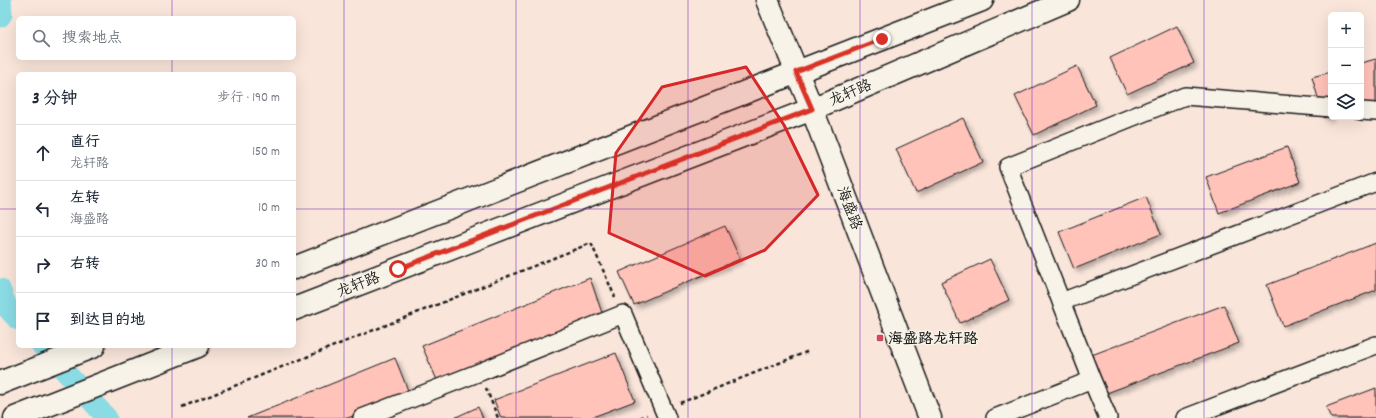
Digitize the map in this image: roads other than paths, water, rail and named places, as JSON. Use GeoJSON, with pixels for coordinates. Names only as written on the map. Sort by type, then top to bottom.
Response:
{"type":"FeatureCollection","features":[{"type":"Feature","properties":{"kind":"street","name":"海盛路"},"geometry":{"type":"LineString","coordinates":[[767,0],[812,109],[930,418]]}},
{"type":"Feature","properties":{"kind":"street"},"geometry":{"type":"LineString","coordinates":[[296,267],[982,0]]}},
{"type":"Feature","properties":{"kind":"street","name":"龙轩路"},"geometry":{"type":"LineString","coordinates":[[296,308],[812,109],[1068,0]]}},
{"type":"Feature","properties":{"kind":"street"},"geometry":{"type":"LineString","coordinates":[[1108,418],[1008,167],[1185,96],[1328,108]]}},
{"type":"Feature","properties":{"kind":"street"},"geometry":{"type":"LineString","coordinates":[[1364,111],[1376,112]]}},
{"type":"Feature","properties":{"kind":"street"},"geometry":{"type":"LineString","coordinates":[[1061,302],[1376,182]]}},
{"type":"Feature","properties":{"kind":"street"},"geometry":{"type":"LineString","coordinates":[[362,418],[623,314],[665,414]]}},
{"type":"Feature","properties":{"kind":"street"},"geometry":{"type":"LineString","coordinates":[[1185,418],[1376,346]]}},
{"type":"Feature","properties":{"kind":"street"},"geometry":{"type":"LineString","coordinates":[[0,383],[89,348]]}},
{"type":"Feature","properties":{"kind":"street"},"geometry":{"type":"LineString","coordinates":[[15,418],[193,348]]}},
{"type":"Feature","properties":{"kind":"street"},"geometry":{"type":"LineString","coordinates":[[995,418],[1092,380]]}},
{"type":"Feature","properties":{"kind":"waterway"},"geometry":{"type":"LineString","coordinates":[[0,17],[2,14],[1,0]]}},
{"type":"Feature","properties":{"kind":"waterway"},"geometry":{"type":"LineString","coordinates":[[0,289],[8,309],[16,318]]}},
{"type":"Feature","properties":{"kind":"waterway"},"geometry":{"type":"LineString","coordinates":[[44,348],[107,418]]}},
{"type":"Feature","properties":{"kind":"place","name":"海盛路龙轩路"},"geometry":{"type":"Point","coordinates":[880,338]}}]}
